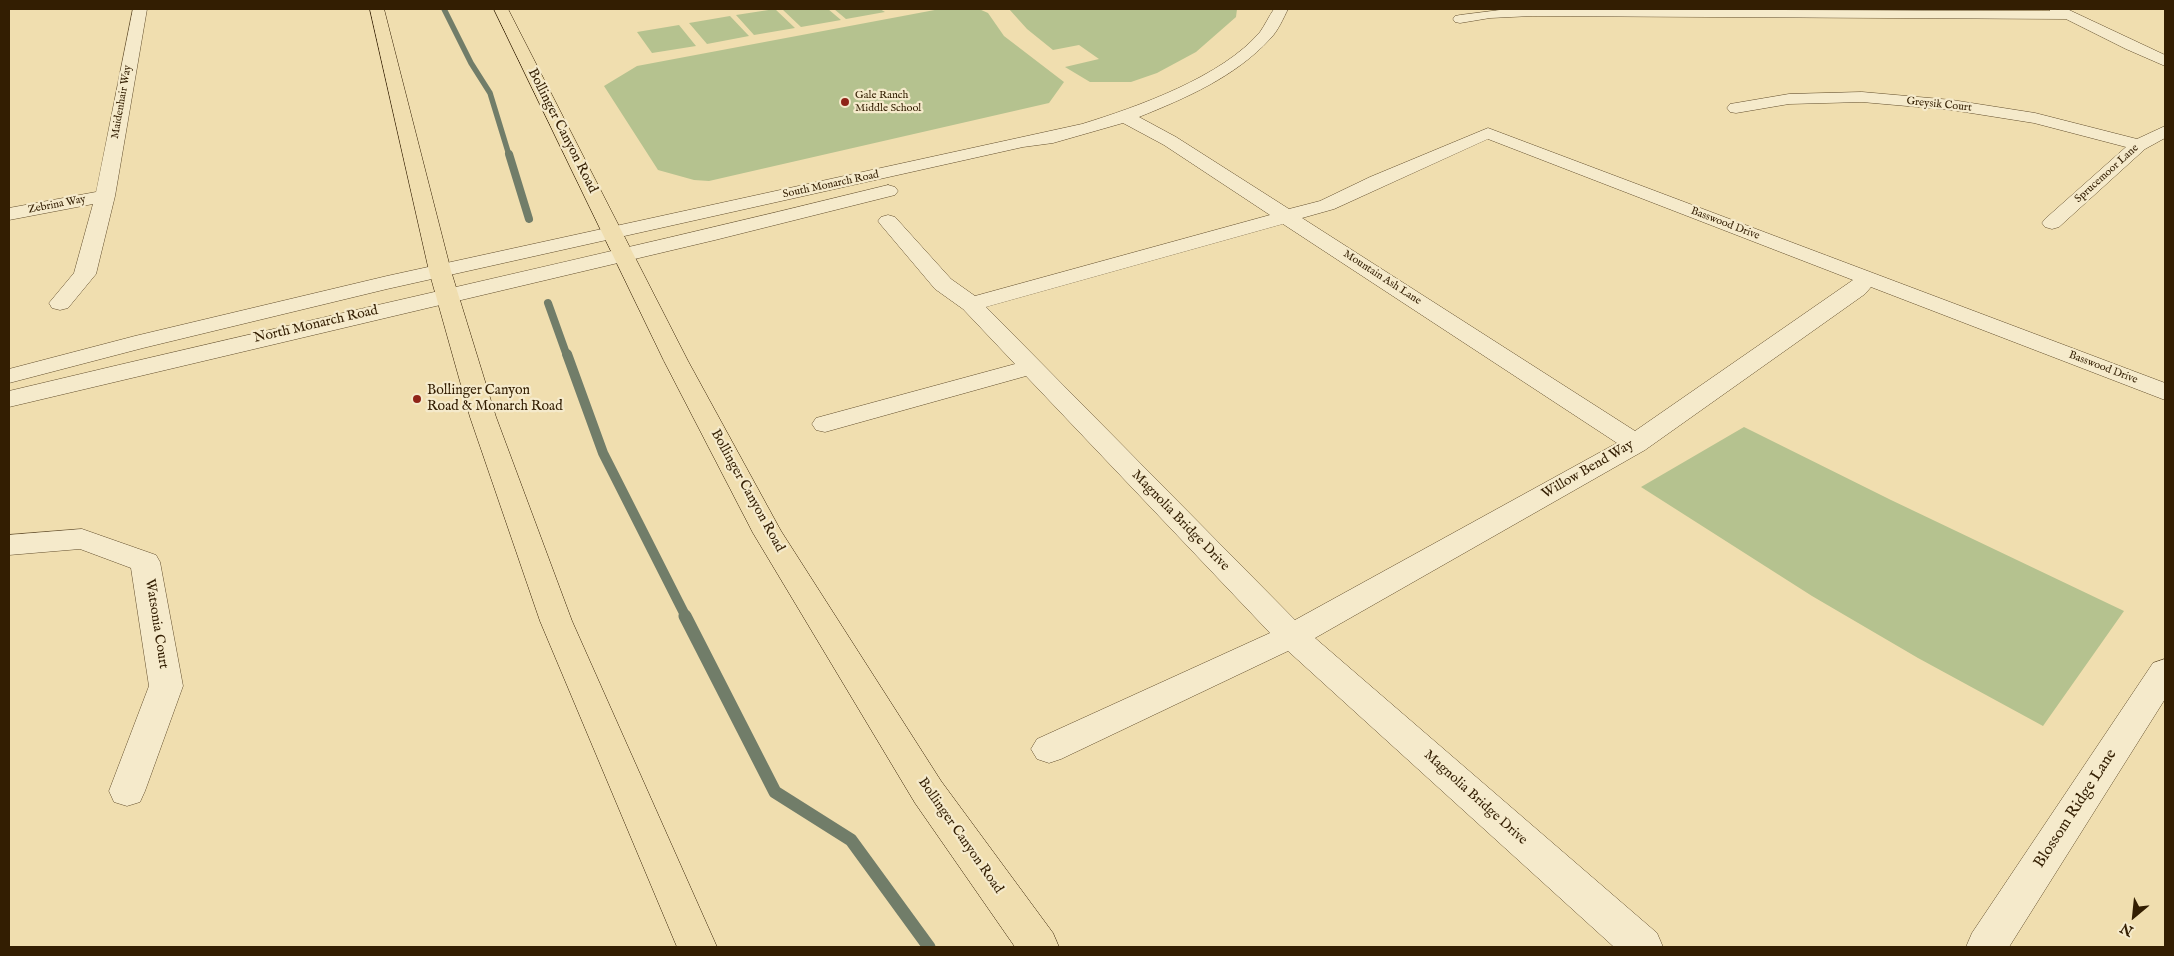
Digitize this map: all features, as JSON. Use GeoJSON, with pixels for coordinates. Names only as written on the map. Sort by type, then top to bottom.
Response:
{"type":"FeatureCollection","features":[{"type":"Feature","properties":{"kind":"main road"},"geometry":{"type":"LineString","coordinates":[[376,9],[444,283],[483,417],[556,621],[697,947]]}},
{"type":"Feature","properties":{"kind":"main road","name":"Bollinger Canyon Road"},"geometry":{"type":"LineString","coordinates":[[501,9],[676,361],[768,533],[928,792],[1039,947]]}},
{"type":"Feature","properties":{"kind":"street","name":"Maidenhair Way"},"geometry":{"type":"LineString","coordinates":[[60,302],[85,274],[105,196],[140,9]]}},
{"type":"Feature","properties":{"kind":"street","name":"South Monarch Road"},"geometry":{"type":"LineString","coordinates":[[618,243],[780,218],[933,179],[1034,150],[1050,139],[1125,117],[1184,92],[1238,59],[1270,29],[1281,9]]}},
{"type":"Feature","properties":{"kind":"street"},"geometry":{"type":"LineString","coordinates":[[1460,19],[1530,10],[2062,12],[2165,61]]}},
{"type":"Feature","properties":{"kind":"street","name":"Greysik Court"},"geometry":{"type":"LineString","coordinates":[[1736,108],[1788,98],[1853,97],[1952,105],[2035,118],[2139,145]]}},
{"type":"Feature","properties":{"kind":"street","name":"Mountain Ash Lane"},"geometry":{"type":"LineString","coordinates":[[1125,117],[1170,141],[1636,444]]}},
{"type":"Feature","properties":{"kind":"street","name":"Sprucemoor Lane"},"geometry":{"type":"LineString","coordinates":[[2052,223],[2139,145],[2165,131]]}},
{"type":"Feature","properties":{"kind":"street","name":"Basswood Drive"},"geometry":{"type":"LineString","coordinates":[[1286,216],[1327,205],[1488,133],[2165,392]]}},
{"type":"Feature","properties":{"kind":"street","name":"Zebrina Way"},"geometry":{"type":"LineString","coordinates":[[9,214],[105,196]]}},
{"type":"Feature","properties":{"kind":"street"},"geometry":{"type":"LineString","coordinates":[[970,304],[1286,216]]}},
{"type":"Feature","properties":{"kind":"street","name":"Magnolia Bridge Drive"},"geometry":{"type":"LineString","coordinates":[[888,221],[943,284],[970,304],[1292,636],[1644,947]]}},
{"type":"Feature","properties":{"kind":"street","name":"North Monarch Road"},"geometry":{"type":"LineString","coordinates":[[9,376],[106,350],[444,283],[618,243]]}},
{"type":"Feature","properties":{"kind":"street","name":"Willow Bend Way"},"geometry":{"type":"LineString","coordinates":[[1049,749],[1292,636],[1636,444],[1857,289],[1868,278]]}},
{"type":"Feature","properties":{"kind":"street","name":"North Monarch Road"},"geometry":{"type":"LineString","coordinates":[[9,399],[444,283]]}},
{"type":"Feature","properties":{"kind":"street"},"geometry":{"type":"LineString","coordinates":[[825,424],[1031,367]]}},
{"type":"Feature","properties":{"kind":"street","name":"Watsonia Court"},"geometry":{"type":"LineString","coordinates":[[9,545],[82,539],[146,562],[166,686],[127,790]]}},
{"type":"Feature","properties":{"kind":"street","name":"Blossom Ridge Lane"},"geometry":{"type":"LineString","coordinates":[[1986,947],[2165,672]]}},
{"type":"Feature","properties":{"kind":"green space"},"geometry":{"type":"Polygon","coordinates":[[[775,9],[795,28],[754,35],[736,15],[775,9]]]}},
{"type":"Feature","properties":{"kind":"green space"},"geometry":{"type":"Polygon","coordinates":[[[782,9],[828,9],[841,20],[801,27],[782,9]]]}},
{"type":"Feature","properties":{"kind":"green space"},"geometry":{"type":"Polygon","coordinates":[[[834,9],[880,9],[885,12],[846,19],[834,9]]]}},
{"type":"Feature","properties":{"kind":"green space"},"geometry":{"type":"Polygon","coordinates":[[[940,9],[979,9],[988,13],[1004,36],[1064,82],[1049,103],[709,181],[694,180],[658,170],[604,86],[637,66],[940,9]]]}},
{"type":"Feature","properties":{"kind":"green space"},"geometry":{"type":"Polygon","coordinates":[[[1009,9],[1237,9],[1236,17],[1196,52],[1157,73],[1131,82],[1090,82],[1065,67],[1099,59],[1079,45],[1053,50],[1027,29],[1009,9]]]}},
{"type":"Feature","properties":{"kind":"green space"},"geometry":{"type":"Polygon","coordinates":[[[730,16],[749,36],[707,44],[689,23],[730,16]]]}},
{"type":"Feature","properties":{"kind":"green space"},"geometry":{"type":"Polygon","coordinates":[[[679,25],[696,46],[652,53],[637,32],[679,25]]]}},
{"type":"Feature","properties":{"kind":"green space"},"geometry":{"type":"Polygon","coordinates":[[[1744,427],[1891,500],[2124,611],[2043,726],[1918,658],[1812,596],[1641,487],[1744,427]]]}},
{"type":"Feature","properties":{"kind":"waterway"},"geometry":{"type":"LineString","coordinates":[[444,9],[471,63],[490,93],[509,155]]}},
{"type":"Feature","properties":{"kind":"waterway"},"geometry":{"type":"LineString","coordinates":[[509,154],[529,219]]}},
{"type":"Feature","properties":{"kind":"waterway"},"geometry":{"type":"LineString","coordinates":[[548,303],[567,356]]}},
{"type":"Feature","properties":{"kind":"waterway"},"geometry":{"type":"LineString","coordinates":[[567,354],[603,453],[686,617]]}},
{"type":"Feature","properties":{"kind":"waterway"},"geometry":{"type":"LineString","coordinates":[[685,616],[775,792],[851,840],[929,947]]}},
{"type":"Feature","properties":{"kind":"place","name":"Gale Ranch Middle School"},"geometry":{"type":"Point","coordinates":[845,102]}},
{"type":"Feature","properties":{"kind":"place","name":"Bollinger Canyon Road & Monarch Road"},"geometry":{"type":"Point","coordinates":[417,399]}}]}
